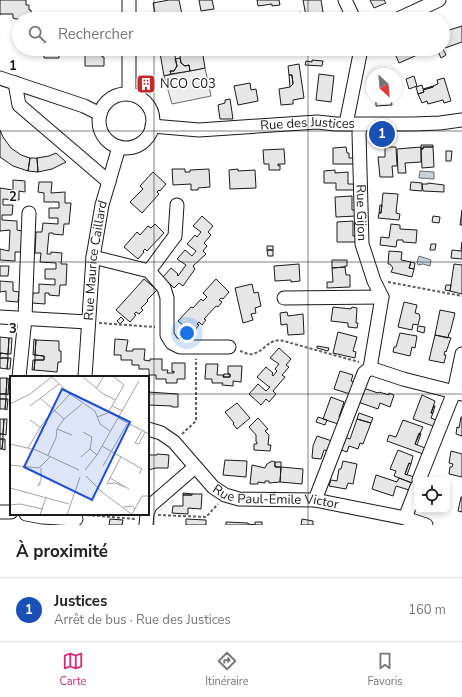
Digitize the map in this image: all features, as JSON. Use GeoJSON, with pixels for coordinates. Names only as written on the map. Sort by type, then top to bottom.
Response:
{"type":"FeatureCollection","features":[{"type":"Feature","properties":{"kind":"street"},"geometry":{"type":"LineString","coordinates":[[129,0],[129,12]]}},
{"type":"Feature","properties":{"kind":"street"},"geometry":{"type":"LineString","coordinates":[[345,0],[351,12]]}},
{"type":"Feature","properties":{"kind":"street"},"geometry":{"type":"LineString","coordinates":[[413,12],[439,0]]}},
{"type":"Feature","properties":{"kind":"street"},"geometry":{"type":"LineString","coordinates":[[129,94],[130,56]]}},
{"type":"Feature","properties":{"kind":"street"},"geometry":{"type":"LineString","coordinates":[[346,124],[360,56]]}},
{"type":"Feature","properties":{"kind":"street"},"geometry":{"type":"LineString","coordinates":[[0,78],[84,106],[100,114]]}},
{"type":"Feature","properties":{"kind":"street"},"geometry":{"type":"LineString","coordinates":[[15,83],[19,105],[109,182]]}},
{"type":"Feature","properties":{"kind":"street"},"geometry":{"type":"LineString","coordinates":[[129,94],[138,97],[148,105],[153,117],[149,134],[144,141],[136,146],[128,148],[119,147],[105,138],[99,122],[103,107],[108,101],[114,96],[129,94]]}},
{"type":"Feature","properties":{"kind":"street","name":"Rue des Justices"},"geometry":{"type":"LineString","coordinates":[[152,126],[200,130],[316,122],[346,124],[440,123],[462,120]]}},
{"type":"Feature","properties":{"kind":"street","name":"Rue Gijon"},"geometry":{"type":"LineString","coordinates":[[361,124],[359,133],[362,244],[374,281],[382,297]]}},
{"type":"Feature","properties":{"kind":"street","name":"Rue Maurice Caillard"},"geometry":{"type":"LineString","coordinates":[[85,376],[93,257],[102,205],[119,147]]}},
{"type":"Feature","properties":{"kind":"street"},"geometry":{"type":"LineString","coordinates":[[149,271],[175,236],[177,205]]}},
{"type":"Feature","properties":{"kind":"street"},"geometry":{"type":"LineString","coordinates":[[20,376],[25,318],[29,213]]}},
{"type":"Feature","properties":{"kind":"street"},"geometry":{"type":"LineString","coordinates":[[93,257],[149,271],[164,288],[167,298],[167,335],[172,343],[180,347],[229,347]]}},
{"type":"Feature","properties":{"kind":"street"},"geometry":{"type":"LineString","coordinates":[[284,298],[382,297],[370,367],[364,373],[315,500]]}},
{"type":"Feature","properties":{"kind":"street"},"geometry":{"type":"LineString","coordinates":[[0,317],[88,322]]}},
{"type":"Feature","properties":{"kind":"street"},"geometry":{"type":"LineString","coordinates":[[420,477],[458,393],[462,354]]}},
{"type":"Feature","properties":{"kind":"street"},"geometry":{"type":"LineString","coordinates":[[370,367],[403,379],[458,393]]}},
{"type":"Feature","properties":{"kind":"street","name":"Rue Paul-Émile Victor"},"geometry":{"type":"LineString","coordinates":[[149,429],[161,432],[174,442],[213,486],[225,495],[239,499],[315,500],[405,518],[426,525]]}},
{"type":"Feature","properties":{"kind":"street"},"geometry":{"type":"LineString","coordinates":[[149,510],[150,506],[195,467]]}},
{"type":"Feature","properties":{"kind":"street"},"geometry":{"type":"LineString","coordinates":[[405,518],[414,495]]}},
{"type":"Feature","properties":{"kind":"street"},"geometry":{"type":"LineString","coordinates":[[31,515],[42,517],[76,518]]}},
{"type":"Feature","properties":{"kind":"path"},"geometry":{"type":"LineString","coordinates":[[374,281],[396,283],[462,296]]}},
{"type":"Feature","properties":{"kind":"path"},"geometry":{"type":"LineString","coordinates":[[88,322],[166,328]]}},
{"type":"Feature","properties":{"kind":"path"},"geometry":{"type":"LineString","coordinates":[[229,347],[251,355],[259,352],[272,341],[280,340],[370,367]]}},
{"type":"Feature","properties":{"kind":"path"},"geometry":{"type":"LineString","coordinates":[[174,442],[196,421],[196,348]]}},
{"type":"Feature","properties":{"kind":"path"},"geometry":{"type":"LineString","coordinates":[[76,518],[206,517],[225,495]]}},
{"type":"Feature","properties":{"kind":"shaded area"},"geometry":{"type":"Polygon","coordinates":[[[205,68],[211,96],[172,104],[164,76],[205,68]]]}},
{"type":"Feature","properties":{"kind":"shaded area"},"geometry":{"type":"Polygon","coordinates":[[[420,171],[434,172],[434,179],[419,178],[420,171]]]}},
{"type":"Feature","properties":{"kind":"shaded area"},"geometry":{"type":"Polygon","coordinates":[[[419,256],[431,260],[430,266],[423,264],[418,265],[417,262],[419,256]]]}},
{"type":"Feature","properties":{"kind":"building"},"geometry":{"type":"Polygon","coordinates":[[[0,0],[26,0],[26,5],[29,5],[29,10],[31,10],[31,12],[12,12],[12,14],[0,14],[0,0]]]}},
{"type":"Feature","properties":{"kind":"building"},"geometry":{"type":"Polygon","coordinates":[[[179,0],[182,12],[155,12],[153,3],[179,0]]]}},
{"type":"Feature","properties":{"kind":"building"},"geometry":{"type":"Polygon","coordinates":[[[199,0],[212,0],[214,9],[201,11],[199,0]]]}},
{"type":"Feature","properties":{"kind":"building"},"geometry":{"type":"Polygon","coordinates":[[[257,0],[279,0],[280,5],[272,6],[272,4],[258,6],[257,0]]]}},
{"type":"Feature","properties":{"kind":"building"},"geometry":{"type":"Polygon","coordinates":[[[303,0],[321,0],[323,12],[305,12],[303,0]]]}},
{"type":"Feature","properties":{"kind":"building"},"geometry":{"type":"Polygon","coordinates":[[[370,0],[384,0],[386,3],[374,8],[370,0]]]}},
{"type":"Feature","properties":{"kind":"building"},"geometry":{"type":"Polygon","coordinates":[[[462,26],[462,42],[450,46],[450,30],[462,26]]]}},
{"type":"Feature","properties":{"kind":"building"},"geometry":{"type":"Polygon","coordinates":[[[44,56],[59,56],[59,58],[44,58],[44,56]]]}},
{"type":"Feature","properties":{"kind":"building"},"geometry":{"type":"Polygon","coordinates":[[[85,56],[104,57],[104,66],[85,66],[85,56]]]}},
{"type":"Feature","properties":{"kind":"building"},"geometry":{"type":"Polygon","coordinates":[[[161,56],[175,56],[177,66],[174,71],[170,71],[171,74],[164,76],[161,56]]]}},
{"type":"Feature","properties":{"kind":"building"},"geometry":{"type":"Polygon","coordinates":[[[180,56],[203,56],[205,68],[190,71],[189,65],[185,66],[181,63],[180,56]]]}},
{"type":"Feature","properties":{"kind":"building"},"geometry":{"type":"Polygon","coordinates":[[[396,56],[415,56],[399,63],[396,56]]]}},
{"type":"Feature","properties":{"kind":"building"},"geometry":{"type":"Polygon","coordinates":[[[180,58],[181,63],[185,66],[189,65],[190,71],[171,74],[170,71],[174,71],[177,66],[175,59],[180,58]]]}},
{"type":"Feature","properties":{"kind":"building"},"geometry":{"type":"Polygon","coordinates":[[[312,60],[323,61],[322,66],[305,65],[306,61],[312,62],[312,60]]]}},
{"type":"Feature","properties":{"kind":"building"},"geometry":{"type":"Polygon","coordinates":[[[299,64],[304,98],[293,100],[293,104],[281,105],[279,89],[290,87],[293,84],[292,75],[289,75],[288,66],[299,64]]]}},
{"type":"Feature","properties":{"kind":"building"},"geometry":{"type":"Polygon","coordinates":[[[319,74],[334,76],[331,102],[316,100],[319,74]]]}},
{"type":"Feature","properties":{"kind":"building"},"geometry":{"type":"Polygon","coordinates":[[[289,75],[292,75],[293,84],[290,87],[289,75]]]}},
{"type":"Feature","properties":{"kind":"building"},"geometry":{"type":"Polygon","coordinates":[[[414,76],[417,86],[409,89],[406,79],[414,76]]]}},
{"type":"Feature","properties":{"kind":"building"},"geometry":{"type":"Polygon","coordinates":[[[444,78],[451,101],[444,103],[443,100],[428,104],[427,101],[422,103],[418,94],[424,92],[423,90],[438,84],[437,80],[444,78]]]}},
{"type":"Feature","properties":{"kind":"building","name":"NCO C03"},"geometry":{"type":"Polygon","coordinates":[[[143,81],[148,81],[148,87],[143,86],[143,81]]]}},
{"type":"Feature","properties":{"kind":"building"},"geometry":{"type":"Polygon","coordinates":[[[250,83],[251,90],[256,89],[258,101],[238,105],[234,86],[250,83]]]}},
{"type":"Feature","properties":{"kind":"building"},"geometry":{"type":"Polygon","coordinates":[[[422,85],[423,89],[433,87],[423,90],[424,92],[418,94],[416,87],[422,85]]]}},
{"type":"Feature","properties":{"kind":"building"},"geometry":{"type":"Polygon","coordinates":[[[230,99],[233,119],[220,119],[218,105],[225,103],[225,100],[230,99]]]}},
{"type":"Feature","properties":{"kind":"building"},"geometry":{"type":"Polygon","coordinates":[[[376,104],[392,105],[376,106],[376,104]]]}},
{"type":"Feature","properties":{"kind":"building"},"geometry":{"type":"Polygon","coordinates":[[[0,130],[11,148],[21,155],[30,158],[28,171],[13,166],[0,157],[0,130]]]}},
{"type":"Feature","properties":{"kind":"building"},"geometry":{"type":"Polygon","coordinates":[[[421,145],[433,145],[433,147],[423,147],[423,149],[421,149],[421,145]]]}},
{"type":"Feature","properties":{"kind":"building"},"geometry":{"type":"Polygon","coordinates":[[[346,147],[347,153],[349,153],[349,158],[354,158],[354,164],[333,164],[333,148],[346,147]]]}},
{"type":"Feature","properties":{"kind":"building"},"geometry":{"type":"Polygon","coordinates":[[[385,147],[396,147],[397,166],[392,166],[393,177],[380,177],[378,157],[385,157],[385,147]]]}},
{"type":"Feature","properties":{"kind":"building"},"geometry":{"type":"Polygon","coordinates":[[[421,147],[421,162],[405,163],[406,173],[398,173],[397,149],[421,147]]]}},
{"type":"Feature","properties":{"kind":"building"},"geometry":{"type":"Polygon","coordinates":[[[423,147],[433,147],[434,167],[422,168],[421,149],[423,149],[423,147]]]}},
{"type":"Feature","properties":{"kind":"building"},"geometry":{"type":"Polygon","coordinates":[[[284,149],[285,164],[278,164],[278,166],[280,165],[280,170],[269,170],[269,164],[264,164],[263,150],[284,149]]]}},
{"type":"Feature","properties":{"kind":"building"},"geometry":{"type":"Polygon","coordinates":[[[446,151],[452,151],[451,161],[446,161],[446,151]]]}},
{"type":"Feature","properties":{"kind":"building"},"geometry":{"type":"Polygon","coordinates":[[[56,153],[66,162],[52,169],[38,172],[37,158],[56,153]]]}},
{"type":"Feature","properties":{"kind":"building"},"geometry":{"type":"Polygon","coordinates":[[[30,158],[37,158],[38,172],[28,171],[30,158]]]}},
{"type":"Feature","properties":{"kind":"building"},"geometry":{"type":"Polygon","coordinates":[[[172,169],[185,169],[185,172],[190,172],[190,170],[209,169],[210,187],[191,190],[191,184],[173,185],[172,169]]]}},
{"type":"Feature","properties":{"kind":"building"},"geometry":{"type":"Polygon","coordinates":[[[238,169],[238,171],[255,170],[256,188],[230,189],[229,170],[238,169]]]}},
{"type":"Feature","properties":{"kind":"building"},"geometry":{"type":"Polygon","coordinates":[[[335,170],[335,173],[348,172],[348,184],[355,184],[355,190],[336,190],[336,183],[324,183],[324,171],[335,170]]]}},
{"type":"Feature","properties":{"kind":"building"},"geometry":{"type":"Polygon","coordinates":[[[153,172],[166,184],[160,191],[159,190],[157,192],[159,194],[142,213],[130,202],[143,189],[140,186],[153,172]]]}},
{"type":"Feature","properties":{"kind":"building"},"geometry":{"type":"Polygon","coordinates":[[[13,180],[25,181],[25,192],[19,191],[19,200],[3,199],[3,205],[13,205],[12,215],[2,215],[2,220],[17,221],[17,230],[22,231],[21,252],[15,252],[15,261],[0,260],[0,249],[9,251],[10,230],[0,231],[0,188],[13,190],[13,180]]]}},
{"type":"Feature","properties":{"kind":"building"},"geometry":{"type":"Polygon","coordinates":[[[39,182],[52,182],[51,193],[65,192],[65,203],[71,203],[69,224],[64,224],[63,235],[49,233],[47,254],[51,254],[51,252],[62,253],[61,264],[67,264],[66,285],[60,285],[59,296],[45,293],[45,304],[32,303],[33,293],[39,293],[39,284],[55,285],[55,279],[45,279],[45,269],[56,269],[56,263],[40,262],[41,253],[35,253],[36,232],[42,232],[43,223],[58,224],[58,218],[49,218],[49,208],[59,208],[59,202],[44,202],[44,193],[38,192],[39,182]]]}},
{"type":"Feature","properties":{"kind":"building"},"geometry":{"type":"Polygon","coordinates":[[[411,182],[422,183],[422,191],[410,190],[411,182]]]}},
{"type":"Feature","properties":{"kind":"building"},"geometry":{"type":"Polygon","coordinates":[[[428,183],[444,185],[444,192],[423,191],[422,184],[428,183]]]}},
{"type":"Feature","properties":{"kind":"building"},"geometry":{"type":"Polygon","coordinates":[[[383,193],[398,194],[396,213],[400,214],[399,220],[378,218],[379,213],[381,213],[383,193]]]}},
{"type":"Feature","properties":{"kind":"building"},"geometry":{"type":"Polygon","coordinates":[[[352,196],[352,210],[356,210],[356,216],[336,217],[335,197],[352,196]]]}},
{"type":"Feature","properties":{"kind":"building"},"geometry":{"type":"Polygon","coordinates":[[[380,205],[382,205],[381,213],[379,213],[380,205]]]}},
{"type":"Feature","properties":{"kind":"building"},"geometry":{"type":"Polygon","coordinates":[[[462,210],[462,225],[460,225],[462,210]]]}},
{"type":"Feature","properties":{"kind":"building"},"geometry":{"type":"Polygon","coordinates":[[[202,216],[213,226],[208,232],[211,235],[204,243],[207,246],[203,251],[206,254],[193,266],[195,269],[183,286],[179,283],[174,288],[163,277],[171,268],[178,274],[178,276],[186,265],[177,259],[185,250],[192,256],[196,251],[187,244],[195,235],[197,237],[201,232],[193,226],[202,216]]]}},
{"type":"Feature","properties":{"kind":"building"},"geometry":{"type":"Polygon","coordinates":[[[433,216],[440,217],[439,223],[432,222],[433,216]]]}},
{"type":"Feature","properties":{"kind":"building"},"geometry":{"type":"Polygon","coordinates":[[[353,221],[353,236],[357,236],[357,242],[337,242],[337,222],[353,221]]]}},
{"type":"Feature","properties":{"kind":"building"},"geometry":{"type":"Polygon","coordinates":[[[155,224],[164,233],[147,251],[145,249],[143,251],[144,252],[138,259],[124,247],[137,232],[140,235],[148,226],[151,228],[155,224]]]}},
{"type":"Feature","properties":{"kind":"building"},"geometry":{"type":"Polygon","coordinates":[[[391,224],[400,225],[400,229],[417,230],[416,243],[397,240],[396,247],[380,245],[381,237],[389,238],[391,224]]]}},
{"type":"Feature","properties":{"kind":"building"},"geometry":{"type":"Polygon","coordinates":[[[462,242],[462,259],[451,258],[452,250],[461,251],[462,242]]]}},
{"type":"Feature","properties":{"kind":"building"},"geometry":{"type":"Polygon","coordinates":[[[431,244],[436,244],[435,250],[430,250],[431,244]]]}},
{"type":"Feature","properties":{"kind":"building"},"geometry":{"type":"Polygon","coordinates":[[[267,246],[273,246],[273,250],[267,250],[267,246]]]}},
{"type":"Feature","properties":{"kind":"building"},"geometry":{"type":"Polygon","coordinates":[[[267,250],[273,250],[273,256],[268,256],[267,250]]]}},
{"type":"Feature","properties":{"kind":"building"},"geometry":{"type":"Polygon","coordinates":[[[389,251],[402,252],[401,260],[411,262],[409,268],[414,269],[412,277],[391,272],[393,268],[390,264],[388,264],[389,251]]]}},
{"type":"Feature","properties":{"kind":"building"},"geometry":{"type":"Polygon","coordinates":[[[332,260],[347,260],[347,266],[332,268],[332,260]]]}},
{"type":"Feature","properties":{"kind":"building"},"geometry":{"type":"Polygon","coordinates":[[[411,262],[415,263],[414,269],[409,268],[411,262]]]}},
{"type":"Feature","properties":{"kind":"building"},"geometry":{"type":"Polygon","coordinates":[[[299,264],[300,281],[275,281],[274,266],[299,264]]]}},
{"type":"Feature","properties":{"kind":"building"},"geometry":{"type":"Polygon","coordinates":[[[454,264],[462,265],[462,294],[450,291],[454,264]]]}},
{"type":"Feature","properties":{"kind":"building"},"geometry":{"type":"Polygon","coordinates":[[[0,266],[9,266],[8,276],[0,276],[0,266]]]}},
{"type":"Feature","properties":{"kind":"building"},"geometry":{"type":"Polygon","coordinates":[[[345,267],[346,275],[350,275],[350,287],[327,288],[327,282],[333,282],[332,268],[345,267]]]}},
{"type":"Feature","properties":{"kind":"building"},"geometry":{"type":"Polygon","coordinates":[[[144,279],[157,290],[141,308],[143,310],[139,314],[136,312],[134,314],[136,315],[130,322],[116,310],[144,279]]]}},
{"type":"Feature","properties":{"kind":"building"},"geometry":{"type":"Polygon","coordinates":[[[216,279],[229,292],[223,299],[221,298],[219,300],[222,302],[218,307],[216,306],[204,319],[206,320],[202,325],[199,322],[197,324],[199,325],[188,338],[179,330],[183,325],[178,321],[191,307],[193,308],[201,299],[203,301],[207,297],[203,293],[216,279]]]}},
{"type":"Feature","properties":{"kind":"building"},"geometry":{"type":"Polygon","coordinates":[[[0,281],[13,282],[13,291],[19,292],[18,302],[6,301],[6,291],[0,292],[0,281]]]}},
{"type":"Feature","properties":{"kind":"building"},"geometry":{"type":"Polygon","coordinates":[[[252,284],[254,293],[258,292],[261,306],[255,308],[256,313],[251,314],[253,320],[243,323],[235,288],[252,284]]]}},
{"type":"Feature","properties":{"kind":"building"},"geometry":{"type":"Polygon","coordinates":[[[446,285],[451,285],[450,291],[445,290],[446,285]]]}},
{"type":"Feature","properties":{"kind":"building"},"geometry":{"type":"Polygon","coordinates":[[[404,302],[417,305],[415,313],[419,314],[420,317],[418,325],[413,324],[412,330],[398,327],[404,302]]]}},
{"type":"Feature","properties":{"kind":"building"},"geometry":{"type":"Polygon","coordinates":[[[333,307],[351,309],[352,307],[357,308],[357,328],[348,327],[348,323],[331,321],[333,307]]]}},
{"type":"Feature","properties":{"kind":"building"},"geometry":{"type":"Polygon","coordinates":[[[440,310],[455,313],[448,338],[435,335],[440,310]]]}},
{"type":"Feature","properties":{"kind":"building"},"geometry":{"type":"Polygon","coordinates":[[[287,312],[288,316],[303,314],[304,334],[288,335],[287,324],[281,325],[280,313],[287,312]]]}},
{"type":"Feature","properties":{"kind":"building"},"geometry":{"type":"Polygon","coordinates":[[[121,317],[124,320],[120,324],[117,321],[121,317]]]}},
{"type":"Feature","properties":{"kind":"building"},"geometry":{"type":"Polygon","coordinates":[[[418,326],[425,327],[424,333],[417,331],[418,326]]]}},
{"type":"Feature","properties":{"kind":"building"},"geometry":{"type":"Polygon","coordinates":[[[338,332],[357,337],[353,351],[356,352],[355,358],[333,353],[338,332]]]}},
{"type":"Feature","properties":{"kind":"building"},"geometry":{"type":"Polygon","coordinates":[[[400,333],[417,336],[415,348],[412,347],[410,356],[393,352],[400,333]]]}},
{"type":"Feature","properties":{"kind":"building"},"geometry":{"type":"Polygon","coordinates":[[[435,335],[451,338],[446,352],[445,351],[444,355],[446,355],[444,363],[429,360],[435,335]]]}},
{"type":"Feature","properties":{"kind":"building"},"geometry":{"type":"Polygon","coordinates":[[[0,337],[9,338],[8,354],[0,353],[0,337]]]}},
{"type":"Feature","properties":{"kind":"building"},"geometry":{"type":"Polygon","coordinates":[[[9,338],[12,338],[11,354],[8,354],[9,338]]]}},
{"type":"Feature","properties":{"kind":"building"},"geometry":{"type":"Polygon","coordinates":[[[34,339],[36,340],[35,355],[33,355],[34,339]]]}},
{"type":"Feature","properties":{"kind":"building"},"geometry":{"type":"Polygon","coordinates":[[[115,339],[128,340],[126,351],[133,351],[133,349],[145,349],[144,360],[150,361],[150,359],[162,359],[162,370],[168,370],[167,373],[174,373],[174,371],[172,372],[172,363],[185,363],[185,379],[177,379],[177,383],[166,383],[166,379],[156,379],[156,375],[149,375],[149,369],[139,369],[139,365],[132,365],[132,360],[121,360],[121,355],[114,355],[115,339]]]}},
{"type":"Feature","properties":{"kind":"building"},"geometry":{"type":"Polygon","coordinates":[[[36,340],[59,341],[61,362],[58,362],[57,372],[34,370],[35,360],[44,360],[44,356],[35,355],[36,340]]]}},
{"type":"Feature","properties":{"kind":"building"},"geometry":{"type":"Polygon","coordinates":[[[317,346],[329,348],[328,351],[317,348],[317,346]]]}},
{"type":"Feature","properties":{"kind":"building"},"geometry":{"type":"Polygon","coordinates":[[[279,348],[291,359],[286,365],[289,367],[282,375],[285,377],[273,391],[276,394],[269,402],[266,399],[261,405],[249,394],[258,384],[266,391],[270,387],[257,377],[266,367],[273,373],[273,376],[277,371],[275,369],[279,364],[270,358],[279,348]]]}},
{"type":"Feature","properties":{"kind":"building"},"geometry":{"type":"Polygon","coordinates":[[[0,353],[8,354],[8,358],[0,358],[0,353]]]}},
{"type":"Feature","properties":{"kind":"building"},"geometry":{"type":"Polygon","coordinates":[[[35,355],[44,356],[44,360],[35,360],[35,355]]]}},
{"type":"Feature","properties":{"kind":"building"},"geometry":{"type":"Polygon","coordinates":[[[0,358],[8,358],[7,369],[0,368],[0,358]]]}},
{"type":"Feature","properties":{"kind":"building"},"geometry":{"type":"Polygon","coordinates":[[[8,358],[11,358],[10,369],[7,369],[8,358]]]}},
{"type":"Feature","properties":{"kind":"building"},"geometry":{"type":"Polygon","coordinates":[[[33,360],[35,360],[34,370],[32,370],[33,360]]]}},
{"type":"Feature","properties":{"kind":"building"},"geometry":{"type":"Polygon","coordinates":[[[206,364],[218,364],[217,375],[224,375],[223,377],[230,377],[230,374],[228,374],[228,366],[242,366],[241,382],[233,381],[233,386],[222,385],[223,383],[212,383],[212,379],[205,379],[206,364]]]}},
{"type":"Feature","properties":{"kind":"building"},"geometry":{"type":"Polygon","coordinates":[[[340,371],[353,375],[351,381],[354,382],[350,394],[334,389],[340,371]]]}},
{"type":"Feature","properties":{"kind":"building"},"geometry":{"type":"Polygon","coordinates":[[[224,374],[230,374],[230,377],[223,377],[224,374]]]}},
{"type":"Feature","properties":{"kind":"building"},"geometry":{"type":"Polygon","coordinates":[[[0,378],[7,378],[6,394],[0,394],[0,378]]]}},
{"type":"Feature","properties":{"kind":"building"},"geometry":{"type":"Polygon","coordinates":[[[7,378],[9,379],[8,395],[6,394],[7,378]]]}},
{"type":"Feature","properties":{"kind":"building"},"geometry":{"type":"Polygon","coordinates":[[[363,388],[378,393],[389,395],[389,393],[394,395],[390,407],[380,403],[378,409],[358,402],[363,388]]]}},
{"type":"Feature","properties":{"kind":"building"},"geometry":{"type":"Polygon","coordinates":[[[149,392],[178,394],[178,407],[149,405],[149,392]]]}},
{"type":"Feature","properties":{"kind":"building"},"geometry":{"type":"Polygon","coordinates":[[[0,394],[6,394],[6,399],[0,399],[0,394]]]}},
{"type":"Feature","properties":{"kind":"building"},"geometry":{"type":"Polygon","coordinates":[[[422,395],[435,401],[431,413],[433,413],[431,418],[436,420],[433,426],[413,419],[422,395]]]}},
{"type":"Feature","properties":{"kind":"building"},"geometry":{"type":"Polygon","coordinates":[[[331,397],[344,402],[339,417],[341,418],[338,424],[323,419],[331,397]]]}},
{"type":"Feature","properties":{"kind":"building"},"geometry":{"type":"Polygon","coordinates":[[[0,399],[6,399],[5,409],[0,409],[0,399]]]}},
{"type":"Feature","properties":{"kind":"building"},"geometry":{"type":"Polygon","coordinates":[[[6,399],[8,399],[7,410],[5,409],[6,399]]]}},
{"type":"Feature","properties":{"kind":"building"},"geometry":{"type":"Polygon","coordinates":[[[237,403],[250,418],[237,429],[225,412],[237,403]]]}},
{"type":"Feature","properties":{"kind":"building"},"geometry":{"type":"Polygon","coordinates":[[[434,406],[433,413],[431,413],[434,406]]]}},
{"type":"Feature","properties":{"kind":"building"},"geometry":{"type":"Polygon","coordinates":[[[359,413],[373,418],[371,423],[357,419],[359,413]]]}},
{"type":"Feature","properties":{"kind":"building"},"geometry":{"type":"Polygon","coordinates":[[[318,417],[327,420],[325,425],[316,422],[318,417]]]}},
{"type":"Feature","properties":{"kind":"building"},"geometry":{"type":"Polygon","coordinates":[[[462,417],[462,436],[456,434],[462,417]]]}},
{"type":"Feature","properties":{"kind":"building"},"geometry":{"type":"Polygon","coordinates":[[[258,418],[268,429],[265,431],[269,435],[268,445],[271,445],[270,451],[254,450],[254,444],[257,444],[256,435],[249,427],[258,418]]]}},
{"type":"Feature","properties":{"kind":"building"},"geometry":{"type":"Polygon","coordinates":[[[0,419],[4,419],[3,434],[0,434],[0,419]]]}},
{"type":"Feature","properties":{"kind":"building"},"geometry":{"type":"Polygon","coordinates":[[[4,419],[7,419],[6,435],[3,434],[4,419]]]}},
{"type":"Feature","properties":{"kind":"building"},"geometry":{"type":"Polygon","coordinates":[[[357,419],[371,423],[363,444],[360,443],[358,449],[349,446],[347,452],[341,450],[345,437],[350,439],[357,419]]]}},
{"type":"Feature","properties":{"kind":"building"},"geometry":{"type":"Polygon","coordinates":[[[403,420],[423,427],[415,444],[425,448],[423,454],[387,441],[389,435],[396,437],[403,420]]]}},
{"type":"Feature","properties":{"kind":"building"},"geometry":{"type":"Polygon","coordinates":[[[419,433],[421,434],[417,445],[415,444],[419,433]]]}},
{"type":"Feature","properties":{"kind":"building"},"geometry":{"type":"Polygon","coordinates":[[[0,434],[3,434],[3,439],[0,439],[0,434]]]}},
{"type":"Feature","properties":{"kind":"building"},"geometry":{"type":"Polygon","coordinates":[[[317,436],[332,441],[329,451],[324,450],[321,459],[312,458],[313,446],[317,436]]]}},
{"type":"Feature","properties":{"kind":"building"},"geometry":{"type":"Polygon","coordinates":[[[0,439],[3,439],[2,449],[0,449],[0,439]]]}},
{"type":"Feature","properties":{"kind":"building"},"geometry":{"type":"Polygon","coordinates":[[[3,439],[5,439],[5,450],[2,449],[3,439]]]}},
{"type":"Feature","properties":{"kind":"building"},"geometry":{"type":"Polygon","coordinates":[[[398,450],[413,456],[411,464],[409,463],[405,474],[414,477],[412,483],[394,476],[396,471],[390,469],[398,450]]]}},
{"type":"Feature","properties":{"kind":"building"},"geometry":{"type":"Polygon","coordinates":[[[451,451],[462,454],[462,477],[449,474],[450,467],[452,467],[453,464],[449,463],[451,451]]]}},
{"type":"Feature","properties":{"kind":"building"},"geometry":{"type":"Polygon","coordinates":[[[149,455],[169,455],[168,468],[149,470],[149,455]]]}},
{"type":"Feature","properties":{"kind":"building"},"geometry":{"type":"Polygon","coordinates":[[[225,460],[247,461],[246,477],[223,475],[225,460]]]}},
{"type":"Feature","properties":{"kind":"building"},"geometry":{"type":"Polygon","coordinates":[[[272,461],[275,462],[275,467],[281,467],[280,482],[269,483],[269,481],[265,481],[265,483],[258,482],[258,484],[250,484],[252,465],[265,468],[267,464],[272,461]]]}},
{"type":"Feature","properties":{"kind":"building"},"geometry":{"type":"Polygon","coordinates":[[[343,461],[357,464],[353,484],[348,483],[346,489],[329,486],[331,480],[337,481],[339,469],[341,469],[343,461]]]}},
{"type":"Feature","properties":{"kind":"building"},"geometry":{"type":"Polygon","coordinates":[[[275,462],[281,462],[281,467],[275,467],[275,462]]]}},
{"type":"Feature","properties":{"kind":"building"},"geometry":{"type":"Polygon","coordinates":[[[409,463],[411,464],[407,475],[405,474],[409,463]]]}},
{"type":"Feature","properties":{"kind":"building"},"geometry":{"type":"Polygon","coordinates":[[[281,467],[303,469],[302,484],[280,482],[281,467]]]}},
{"type":"Feature","properties":{"kind":"building"},"geometry":{"type":"Polygon","coordinates":[[[376,475],[397,482],[399,478],[412,483],[409,490],[396,486],[393,496],[372,489],[376,475]]]}},
{"type":"Feature","properties":{"kind":"building"},"geometry":{"type":"Polygon","coordinates":[[[183,493],[193,494],[183,495],[183,493]]]}},
{"type":"Feature","properties":{"kind":"building"},"geometry":{"type":"Polygon","coordinates":[[[202,494],[201,509],[188,508],[188,514],[172,513],[173,506],[183,506],[183,495],[202,494]]]}},
{"type":"Feature","properties":{"kind":"building"},"geometry":{"type":"Polygon","coordinates":[[[462,497],[462,512],[458,511],[462,497]]]}},
{"type":"Feature","properties":{"kind":"building"},"geometry":{"type":"Polygon","coordinates":[[[110,519],[123,520],[122,525],[109,525],[110,519]]]}},
{"type":"Feature","properties":{"kind":"building"},"geometry":{"type":"Polygon","coordinates":[[[186,519],[206,520],[206,525],[186,525],[186,519]]]}},
{"type":"Feature","properties":{"kind":"building"},"geometry":{"type":"Polygon","coordinates":[[[302,519],[313,521],[313,525],[301,525],[302,519]]]}},
{"type":"Feature","properties":{"kind":"building"},"geometry":{"type":"Polygon","coordinates":[[[226,522],[248,523],[255,525],[226,525],[226,522]]]}},
{"type":"Feature","properties":{"kind":"building"},"geometry":{"type":"Polygon","coordinates":[[[255,522],[262,522],[262,525],[255,525],[255,522]]]}},
{"type":"Feature","properties":{"kind":"place","name":"NCO C03"},"geometry":{"type":"Point","coordinates":[146,84]}},
{"type":"Feature","properties":{"kind":"place","name":"Justices"},"geometry":{"type":"Point","coordinates":[382,134]}}]}
